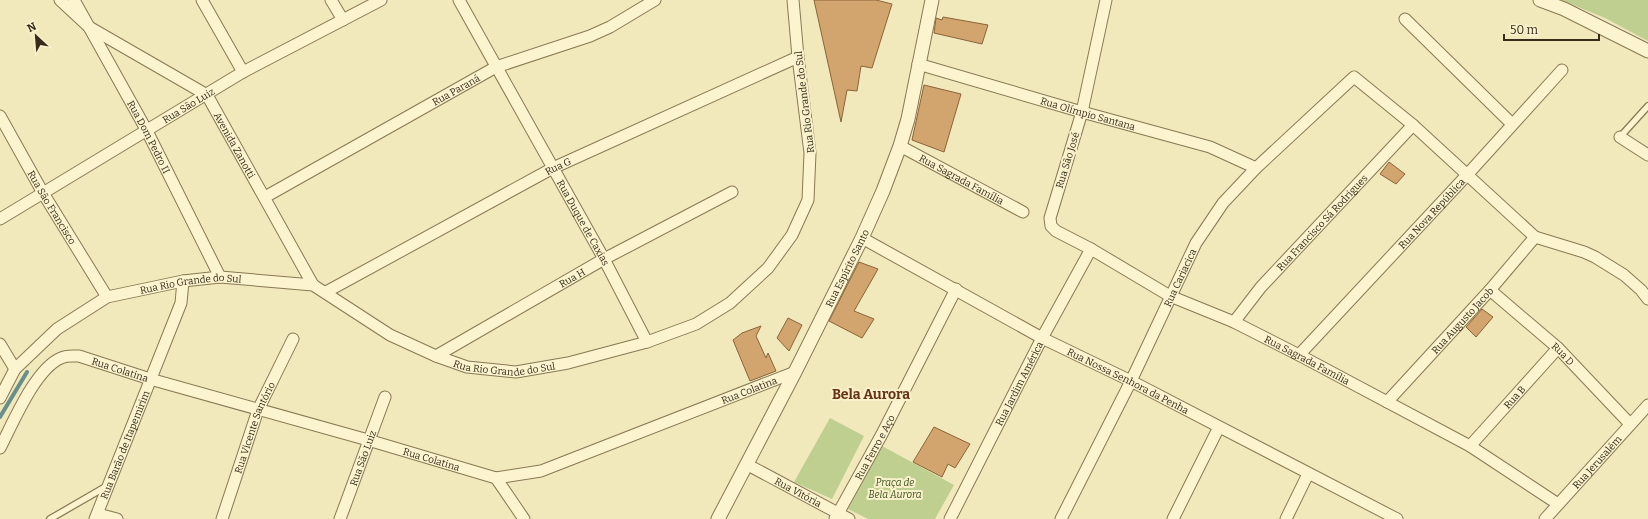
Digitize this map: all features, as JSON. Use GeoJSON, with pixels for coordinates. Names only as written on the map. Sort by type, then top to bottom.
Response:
{"type":"FeatureCollection","features":[{"type":"Feature","properties":{"kind":"street"},"geometry":{"type":"LineString","coordinates":[[60,0],[89,27],[207,95]]}},
{"type":"Feature","properties":{"kind":"street","name":"Rua Dom Pedro II"},"geometry":{"type":"LineString","coordinates":[[74,0],[147,131],[220,276]]}},
{"type":"Feature","properties":{"kind":"street"},"geometry":{"type":"LineString","coordinates":[[202,0],[243,72]]}},
{"type":"Feature","properties":{"kind":"street"},"geometry":{"type":"LineString","coordinates":[[331,0],[342,20]]}},
{"type":"Feature","properties":{"kind":"street","name":"Rua São Luiz"},"geometry":{"type":"LineString","coordinates":[[0,219],[243,72],[381,0]]}},
{"type":"Feature","properties":{"kind":"street","name":"Rua Duque de Caxias"},"geometry":{"type":"LineString","coordinates":[[459,0],[604,259],[647,342]]}},
{"type":"Feature","properties":{"kind":"street","name":"Rua Paraná"},"geometry":{"type":"LineString","coordinates":[[265,197],[496,67],[590,36],[610,27],[655,0]]}},
{"type":"Feature","properties":{"kind":"street","name":"Rua Rio Grande do Sul"},"geometry":{"type":"LineString","coordinates":[[0,398],[15,369],[57,329],[107,297],[183,281],[220,276],[313,285],[326,292],[390,335],[436,356],[467,367],[516,372],[568,363],[647,342],[696,324],[730,303],[768,268],[792,236],[808,200],[810,153],[798,57],[793,0]]}},
{"type":"Feature","properties":{"kind":"street","name":"Rua Espírito Santo"},"geometry":{"type":"LineString","coordinates":[[718,519],[748,465],[795,372],[862,238],[883,191],[900,146],[908,119],[932,0]]}},
{"type":"Feature","properties":{"kind":"street","name":"Rua São José"},"geometry":{"type":"LineString","coordinates":[[1051,226],[1050,218],[1082,112],[1106,0]]}},
{"type":"Feature","properties":{"kind":"street"},"geometry":{"type":"LineString","coordinates":[[1540,0],[1564,9],[1648,51]]}},
{"type":"Feature","properties":{"kind":"street"},"geometry":{"type":"LineString","coordinates":[[1404,19],[1512,124]]}},
{"type":"Feature","properties":{"kind":"street","name":"Rua G"},"geometry":{"type":"LineString","coordinates":[[326,292],[553,168],[798,57]]}},
{"type":"Feature","properties":{"kind":"street","name":"Rua Olímpio Santana"},"geometry":{"type":"LineString","coordinates":[[918,64],[1082,112],[1210,147],[1256,168]]}},
{"type":"Feature","properties":{"kind":"street","name":"Rua Nova República"},"geometry":{"type":"LineString","coordinates":[[1299,355],[1468,175],[1512,124],[1562,70]]}},
{"type":"Feature","properties":{"kind":"street","name":"Rua Cariacica"},"geometry":{"type":"LineString","coordinates":[[1061,519],[1131,381],[1196,243],[1224,203],[1256,168],[1354,77],[1413,125]]}},
{"type":"Feature","properties":{"kind":"street","name":"Avenida Zanotti"},"geometry":{"type":"LineString","coordinates":[[207,95],[313,285]]}},
{"type":"Feature","properties":{"kind":"street","name":"Rua São Francisco"},"geometry":{"type":"LineString","coordinates":[[0,116],[43,193],[107,297]]}},
{"type":"Feature","properties":{"kind":"street"},"geometry":{"type":"LineString","coordinates":[[1413,125],[1535,237],[1584,252],[1595,257],[1624,275],[1641,290],[1648,299]]}},
{"type":"Feature","properties":{"kind":"street","name":"Rua Francisco Sá Rodrigues"},"geometry":{"type":"LineString","coordinates":[[1234,322],[1261,287],[1413,125]]}},
{"type":"Feature","properties":{"kind":"street"},"geometry":{"type":"LineString","coordinates":[[1620,137],[1648,156]]}},
{"type":"Feature","properties":{"kind":"street","name":"Rua Sagrada Família"},"geometry":{"type":"LineString","coordinates":[[900,146],[1023,212]]}},
{"type":"Feature","properties":{"kind":"street","name":"Rua H"},"geometry":{"type":"LineString","coordinates":[[436,356],[604,259],[732,192]]}},
{"type":"Feature","properties":{"kind":"street","name":"Rua Sagrada Família"},"geometry":{"type":"LineString","coordinates":[[1051,226],[1056,231],[1091,249],[1170,296],[1234,322],[1470,446],[1558,504]]}},
{"type":"Feature","properties":{"kind":"street","name":"Rua Augusto Jacob"},"geometry":{"type":"LineString","coordinates":[[1387,402],[1490,290],[1535,237]]}},
{"type":"Feature","properties":{"kind":"street","name":"Rua Nossa Senhora da Penha"},"geometry":{"type":"LineString","coordinates":[[862,238],[1042,338],[1131,381],[1397,519]]}},
{"type":"Feature","properties":{"kind":"street","name":"Rua Jardim América"},"geometry":{"type":"LineString","coordinates":[[950,519],[1042,338],[1091,249]]}},
{"type":"Feature","properties":{"kind":"street","name":"Rua Barão de Itapemirim"},"geometry":{"type":"LineString","coordinates":[[97,516],[181,303],[183,281]]}},
{"type":"Feature","properties":{"kind":"street","name":"Rua Ferro e Aço"},"geometry":{"type":"LineString","coordinates":[[836,516],[882,434],[956,289]]}},
{"type":"Feature","properties":{"kind":"street","name":"Rua D"},"geometry":{"type":"LineString","coordinates":[[1490,290],[1558,348],[1630,424]]}},
{"type":"Feature","properties":{"kind":"street","name":"Rua Vicente Santório"},"geometry":{"type":"LineString","coordinates":[[222,519],[258,410],[293,339]]}},
{"type":"Feature","properties":{"kind":"street"},"geometry":{"type":"LineString","coordinates":[[0,344],[15,369]]}},
{"type":"Feature","properties":{"kind":"street","name":"Rua B"},"geometry":{"type":"LineString","coordinates":[[1470,446],[1558,348]]}},
{"type":"Feature","properties":{"kind":"street","name":"Rua Colatina"},"geometry":{"type":"LineString","coordinates":[[0,448],[36,379],[50,365],[61,357],[70,355],[79,356],[150,379],[368,440],[496,478],[541,471],[795,372]]}},
{"type":"Feature","properties":{"kind":"street","name":"Rua São Luiz"},"geometry":{"type":"LineString","coordinates":[[340,519],[385,397]]}},
{"type":"Feature","properties":{"kind":"street","name":"Rua Jerusalém"},"geometry":{"type":"LineString","coordinates":[[1545,519],[1648,405]]}},
{"type":"Feature","properties":{"kind":"street"},"geometry":{"type":"LineString","coordinates":[[1173,519],[1219,427]]}},
{"type":"Feature","properties":{"kind":"street","name":"Rua Vitória"},"geometry":{"type":"LineString","coordinates":[[748,465],[836,516],[849,519]]}},
{"type":"Feature","properties":{"kind":"street"},"geometry":{"type":"LineString","coordinates":[[1286,519],[1308,474]]}},
{"type":"Feature","properties":{"kind":"street"},"geometry":{"type":"LineString","coordinates":[[496,478],[524,519]]}},
{"type":"Feature","properties":{"kind":"street"},"geometry":{"type":"LineString","coordinates":[[97,516],[117,519]]}},
{"type":"Feature","properties":{"kind":"lane"},"geometry":{"type":"LineString","coordinates":[[1620,137],[1648,106]]}},
{"type":"Feature","properties":{"kind":"lane"},"geometry":{"type":"LineString","coordinates":[[50,519],[109,485]]}},
{"type":"Feature","properties":{"kind":"green space"},"geometry":{"type":"Polygon","coordinates":[[[1561,0],[1648,0],[1648,41],[1605,18],[1561,0]]]}},
{"type":"Feature","properties":{"kind":"green space"},"geometry":{"type":"Polygon","coordinates":[[[830,418],[864,436],[832,499],[794,482],[830,418]]]}},
{"type":"Feature","properties":{"kind":"green space","name":"Praça de Bela Aurora"},"geometry":{"type":"Polygon","coordinates":[[[882,446],[954,485],[935,519],[868,519],[848,509],[882,446]]]}},
{"type":"Feature","properties":{"kind":"building"},"geometry":{"type":"Polygon","coordinates":[[[814,0],[876,0],[892,4],[872,68],[861,66],[857,91],[847,90],[841,122],[814,0]]]}},
{"type":"Feature","properties":{"kind":"building"},"geometry":{"type":"Polygon","coordinates":[[[943,17],[988,25],[982,44],[934,33],[936,18],[942,20],[943,17]]]}},
{"type":"Feature","properties":{"kind":"building"},"geometry":{"type":"Polygon","coordinates":[[[924,85],[961,94],[944,152],[912,140],[924,85]]]}},
{"type":"Feature","properties":{"kind":"building"},"geometry":{"type":"Polygon","coordinates":[[[1389,162],[1405,174],[1396,184],[1380,174],[1389,162]]]}},
{"type":"Feature","properties":{"kind":"building"},"geometry":{"type":"Polygon","coordinates":[[[859,262],[878,269],[854,311],[874,319],[862,338],[829,321],[859,262]]]}},
{"type":"Feature","properties":{"kind":"building"},"geometry":{"type":"Polygon","coordinates":[[[1482,309],[1493,317],[1476,337],[1466,327],[1482,309]]]}},
{"type":"Feature","properties":{"kind":"building"},"geometry":{"type":"Polygon","coordinates":[[[788,318],[802,325],[789,351],[777,338],[788,318]]]}},
{"type":"Feature","properties":{"kind":"building"},"geometry":{"type":"Polygon","coordinates":[[[761,326],[756,336],[766,358],[768,353],[776,371],[750,381],[733,340],[742,333],[761,326]]]}},
{"type":"Feature","properties":{"kind":"building"},"geometry":{"type":"Polygon","coordinates":[[[934,427],[970,444],[955,468],[948,464],[942,477],[913,462],[934,427]]]}},
{"type":"Feature","properties":{"kind":"waterway"},"geometry":{"type":"LineString","coordinates":[[0,417],[27,372]]}},
{"type":"Feature","properties":{"kind":"district","name":"Bela Aurora"},"geometry":{"type":"Point","coordinates":[871,394]}}]}
